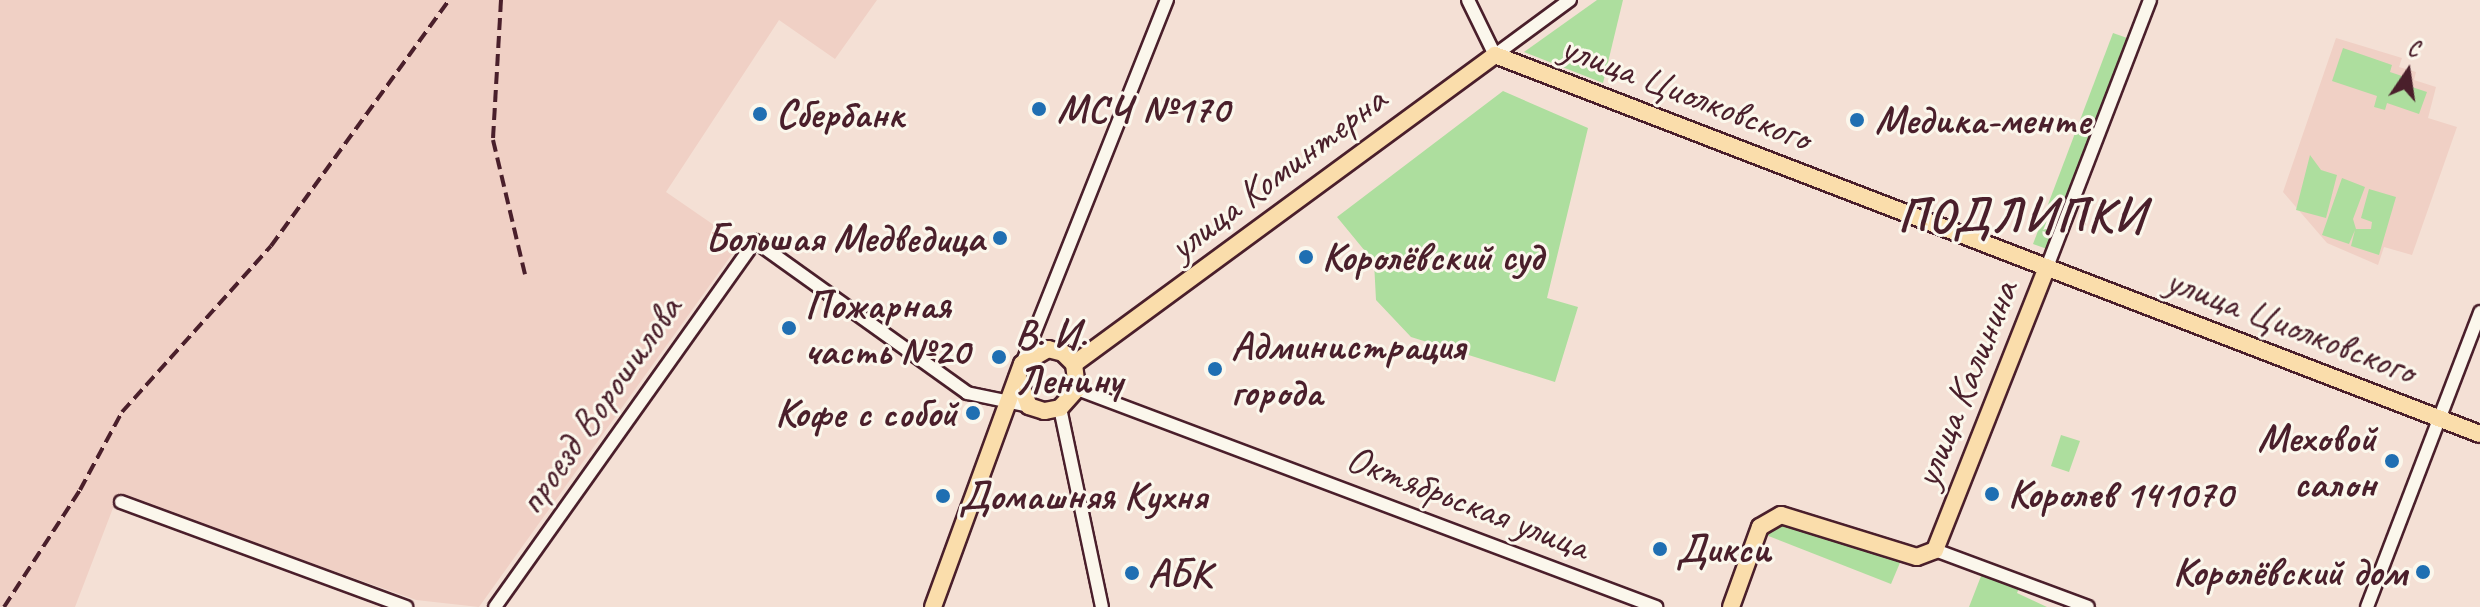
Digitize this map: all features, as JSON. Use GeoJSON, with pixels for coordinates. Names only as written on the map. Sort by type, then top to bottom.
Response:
{"type":"FeatureCollection","features":[{"type":"Feature","properties":{"kind":"main road","name":"улица Циолковского"},"geometry":{"type":"LineString","coordinates":[[1495,55],[2480,434]]}},
{"type":"Feature","properties":{"kind":"main road","name":"улица Коминтерна"},"geometry":{"type":"LineString","coordinates":[[1074,364],[1495,55]]}},
{"type":"Feature","properties":{"kind":"main road","name":"улица Калинина"},"geometry":{"type":"LineString","coordinates":[[1731,607],[1760,527],[1781,515],[1917,557],[1935,550],[2047,267]]}},
{"type":"Feature","properties":{"kind":"main road"},"geometry":{"type":"LineString","coordinates":[[933,607],[1020,370],[1048,349],[1074,364],[1077,389],[1060,408],[1029,406],[1020,370]]}},
{"type":"Feature","properties":{"kind":"street"},"geometry":{"type":"LineString","coordinates":[[1020,370],[1167,0]]}},
{"type":"Feature","properties":{"kind":"street"},"geometry":{"type":"LineString","coordinates":[[1468,0],[1495,55]]}},
{"type":"Feature","properties":{"kind":"street","name":"улица Коминтерна"},"geometry":{"type":"LineString","coordinates":[[1495,55],[1570,0]]}},
{"type":"Feature","properties":{"kind":"street","name":"улица Калинина"},"geometry":{"type":"LineString","coordinates":[[2047,267],[2150,0]]}},
{"type":"Feature","properties":{"kind":"street","name":"проезд Ворошилова"},"geometry":{"type":"LineString","coordinates":[[495,607],[755,241],[967,393],[1008,405]]}},
{"type":"Feature","properties":{"kind":"street"},"geometry":{"type":"LineString","coordinates":[[2367,607],[2480,312]]}},
{"type":"Feature","properties":{"kind":"street"},"geometry":{"type":"LineString","coordinates":[[1039,323],[1048,349]]}},
{"type":"Feature","properties":{"kind":"street","name":"Октябрьская улица"},"geometry":{"type":"LineString","coordinates":[[1077,389],[1656,607]]}},
{"type":"Feature","properties":{"kind":"street"},"geometry":{"type":"LineString","coordinates":[[1008,405],[1029,406]]}},
{"type":"Feature","properties":{"kind":"street"},"geometry":{"type":"LineString","coordinates":[[1060,408],[1102,607]]}},
{"type":"Feature","properties":{"kind":"street"},"geometry":{"type":"LineString","coordinates":[[121,502],[406,607]]}},
{"type":"Feature","properties":{"kind":"street"},"geometry":{"type":"LineString","coordinates":[[1935,550],[2088,607]]}},
{"type":"Feature","properties":{"kind":"shaded area"},"geometry":{"type":"Polygon","coordinates":[[[0,0],[877,0],[835,59],[779,20],[666,192],[740,243],[479,607],[416,600],[118,495],[75,607],[0,607],[0,0]]]}},
{"type":"Feature","properties":{"kind":"shaded area"},"geometry":{"type":"Polygon","coordinates":[[[2336,38],[2402,58],[2399,67],[2416,72],[2414,80],[2436,87],[2428,118],[2457,127],[2412,255],[2384,247],[2378,265],[2327,243],[2283,192],[2336,38]]]}},
{"type":"Feature","properties":{"kind":"green space"},"geometry":{"type":"Polygon","coordinates":[[[1597,0],[1623,0],[1603,83],[1524,52],[1597,0]]]}},
{"type":"Feature","properties":{"kind":"green space"},"geometry":{"type":"Polygon","coordinates":[[[2113,33],[2130,39],[2050,250],[2033,244],[2113,33]]]}},
{"type":"Feature","properties":{"kind":"green space"},"geometry":{"type":"Polygon","coordinates":[[[2343,48],[2392,65],[2390,72],[2408,78],[2406,85],[2427,92],[2419,114],[2387,103],[2385,110],[2374,107],[2377,96],[2332,81],[2343,48]]]}},
{"type":"Feature","properties":{"kind":"green space"},"geometry":{"type":"Polygon","coordinates":[[[1503,91],[1588,128],[1547,298],[1578,307],[1555,382],[1411,337],[1376,300],[1374,262],[1337,217],[1503,91]]]}},
{"type":"Feature","properties":{"kind":"green space"},"geometry":{"type":"Polygon","coordinates":[[[2310,155],[2321,170],[2337,175],[2326,218],[2296,210],[2310,155]]]}},
{"type":"Feature","properties":{"kind":"green space"},"geometry":{"type":"Polygon","coordinates":[[[2342,178],[2365,187],[2353,219],[2356,229],[2371,229],[2372,222],[2361,218],[2369,189],[2396,197],[2379,255],[2351,246],[2355,230],[2349,244],[2322,235],[2342,178]]]}},
{"type":"Feature","properties":{"kind":"green space"},"geometry":{"type":"Polygon","coordinates":[[[2061,435],[2080,441],[2069,472],[2051,466],[2061,435]]]}},
{"type":"Feature","properties":{"kind":"green space"},"geometry":{"type":"Polygon","coordinates":[[[1780,520],[1902,558],[1891,584],[1766,535],[1780,520]]]}},
{"type":"Feature","properties":{"kind":"green space"},"geometry":{"type":"Polygon","coordinates":[[[1983,571],[2020,586],[2017,593],[2047,607],[1969,607],[1983,571]]]}},
{"type":"Feature","properties":{"kind":"railway"},"geometry":{"type":"LineString","coordinates":[[4,607],[80,490],[122,412],[271,246],[449,0]]}},
{"type":"Feature","properties":{"kind":"railway"},"geometry":{"type":"LineString","coordinates":[[501,0],[493,140],[525,274]]}},
{"type":"Feature","properties":{"kind":"place","name":"МСЧ №170"},"geometry":{"type":"Point","coordinates":[1039,109]}},
{"type":"Feature","properties":{"kind":"place","name":"Сбербанк"},"geometry":{"type":"Point","coordinates":[760,114]}},
{"type":"Feature","properties":{"kind":"place","name":"Медика-менте"},"geometry":{"type":"Point","coordinates":[1857,120]}},
{"type":"Feature","properties":{"kind":"place","name":"Большая Медведица"},"geometry":{"type":"Point","coordinates":[1000,238]}},
{"type":"Feature","properties":{"kind":"place","name":"Королёвский суд"},"geometry":{"type":"Point","coordinates":[1306,257]}},
{"type":"Feature","properties":{"kind":"place","name":"Пожарная часть №20"},"geometry":{"type":"Point","coordinates":[789,328]}},
{"type":"Feature","properties":{"kind":"place","name":"В. И. Ленину"},"geometry":{"type":"Point","coordinates":[999,357]}},
{"type":"Feature","properties":{"kind":"place","name":"Администрация города"},"geometry":{"type":"Point","coordinates":[1215,369]}},
{"type":"Feature","properties":{"kind":"place","name":"Кофе с собой"},"geometry":{"type":"Point","coordinates":[973,413]}},
{"type":"Feature","properties":{"kind":"place","name":"Меховой салон"},"geometry":{"type":"Point","coordinates":[2392,461]}},
{"type":"Feature","properties":{"kind":"place","name":"Королев 141070"},"geometry":{"type":"Point","coordinates":[1992,494]}},
{"type":"Feature","properties":{"kind":"place","name":"Домашняя Кухня"},"geometry":{"type":"Point","coordinates":[943,496]}},
{"type":"Feature","properties":{"kind":"place","name":"Дикси"},"geometry":{"type":"Point","coordinates":[1660,549]}},
{"type":"Feature","properties":{"kind":"place","name":"Королёвский дом"},"geometry":{"type":"Point","coordinates":[2423,572]}},
{"type":"Feature","properties":{"kind":"place","name":"АБК"},"geometry":{"type":"Point","coordinates":[1132,573]}},
{"type":"Feature","properties":{"kind":"district","name":"ПОДЛИПКИ"},"geometry":{"type":"Point","coordinates":[2022,216]}}]}
